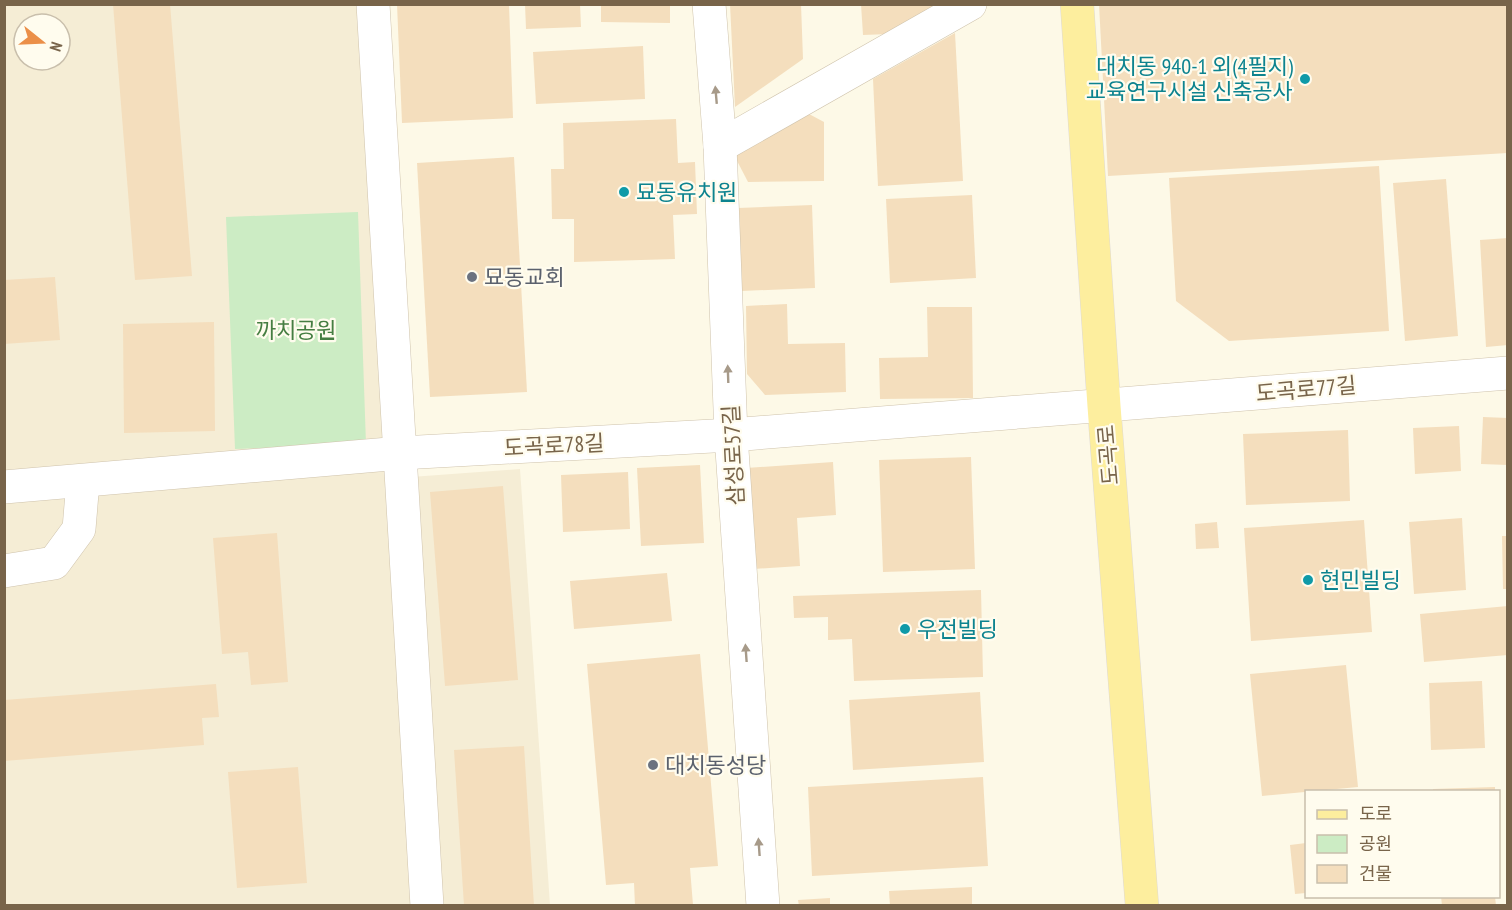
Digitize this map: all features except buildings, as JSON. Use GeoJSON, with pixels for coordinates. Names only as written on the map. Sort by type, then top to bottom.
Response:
{"type":"FeatureCollection","features":[{"type":"Feature","properties":{"kind":"main road","name":"도곡로"},"geometry":{"type":"LineString","coordinates":[[1077,4],[1104,406],[1142,906]]}},
{"type":"Feature","properties":{"kind":"street"},"geometry":{"type":"LineString","coordinates":[[373,4],[427,906]]}},
{"type":"Feature","properties":{"kind":"street","name":"삼성로57길"},"geometry":{"type":"LineString","coordinates":[[709,4],[720,146],[731,435],[763,906]]}},
{"type":"Feature","properties":{"kind":"street"},"geometry":{"type":"LineString","coordinates":[[720,146],[970,4]]}},
{"type":"Feature","properties":{"kind":"street","name":"도곡로77길"},"geometry":{"type":"LineString","coordinates":[[1104,406],[1508,373]]}},
{"type":"Feature","properties":{"kind":"street","name":"도곡로78길"},"geometry":{"type":"LineString","coordinates":[[4,487],[401,453],[731,435],[1104,406]]}},
{"type":"Feature","properties":{"kind":"street"},"geometry":{"type":"LineString","coordinates":[[4,571],[54,563],[79,529],[83,481]]}},
{"type":"Feature","properties":{"kind":"shaded area"},"geometry":{"type":"Polygon","coordinates":[[[5,5],[361,5],[417,905],[5,906],[5,5]]]}},
{"type":"Feature","properties":{"kind":"shaded area"},"geometry":{"type":"Polygon","coordinates":[[[520,469],[550,905],[440,905],[411,477],[520,469]]]}},
{"type":"Feature","properties":{"kind":"green space","name":"까치공원"},"geometry":{"type":"Polygon","coordinates":[[[358,212],[366,444],[235,449],[226,217],[358,212]]]}},
{"type":"Feature","properties":{"kind":"place","name":"대치동 940-1 외(4필지) 교육연구시설 신축공사"},"geometry":{"type":"Point","coordinates":[1305,79]}},
{"type":"Feature","properties":{"kind":"place","name":"묘동유치원"},"geometry":{"type":"Point","coordinates":[624,192]}},
{"type":"Feature","properties":{"kind":"place","name":"묘동교회"},"geometry":{"type":"Point","coordinates":[472,277]}},
{"type":"Feature","properties":{"kind":"place","name":"현민빌딩"},"geometry":{"type":"Point","coordinates":[1308,580]}},
{"type":"Feature","properties":{"kind":"place","name":"우전빌딩"},"geometry":{"type":"Point","coordinates":[905,629]}},
{"type":"Feature","properties":{"kind":"place","name":"대치동성당"},"geometry":{"type":"Point","coordinates":[653,765]}}]}
